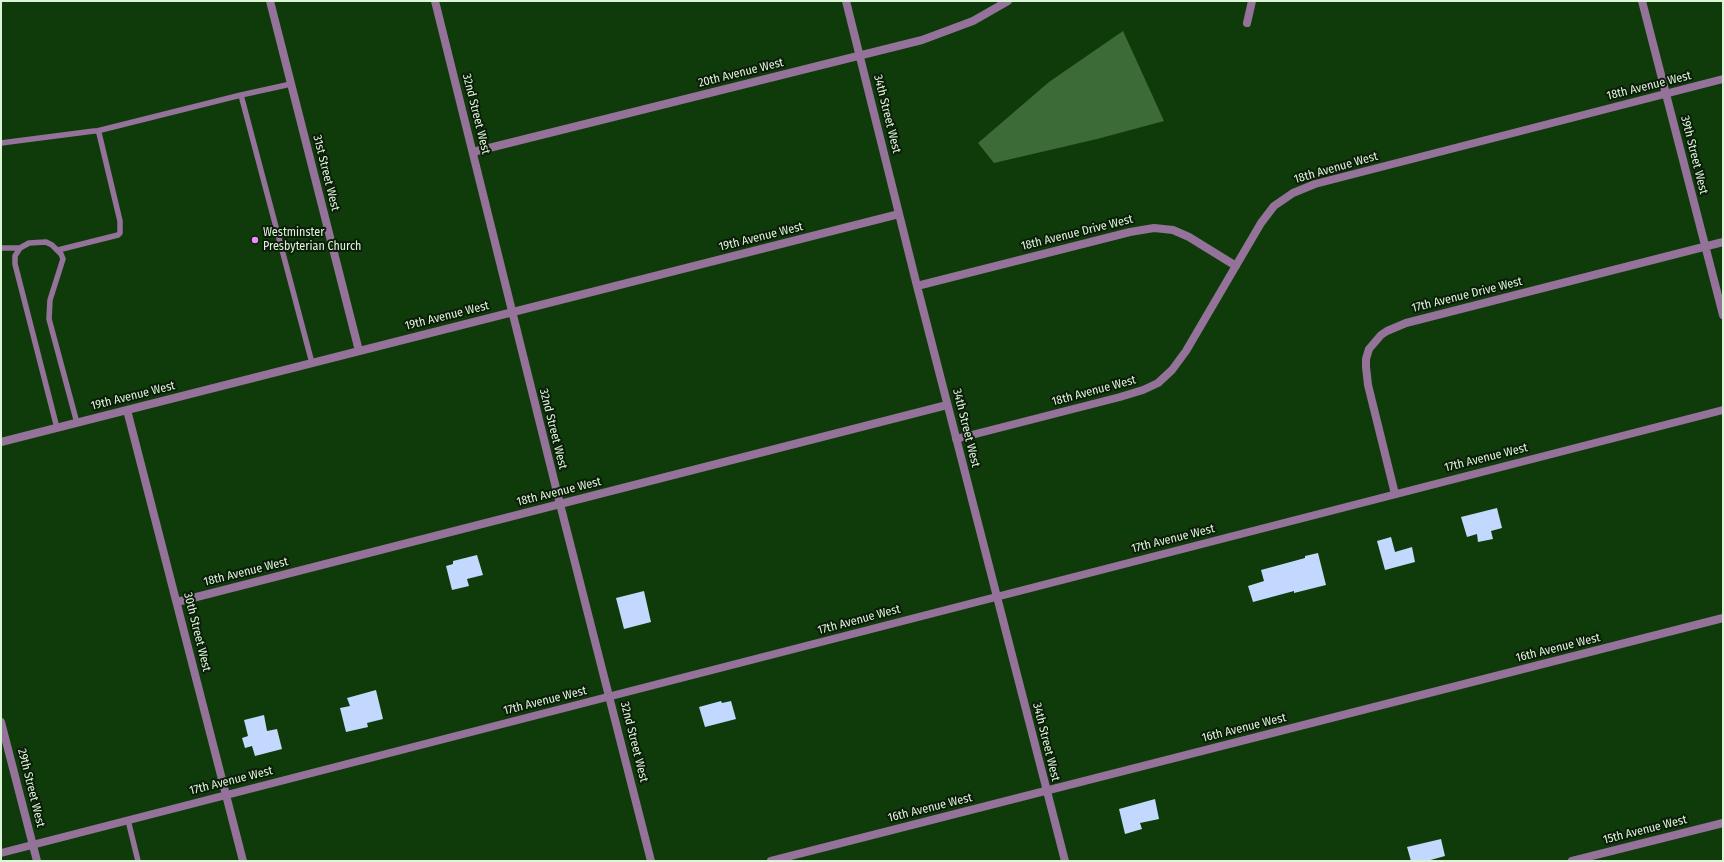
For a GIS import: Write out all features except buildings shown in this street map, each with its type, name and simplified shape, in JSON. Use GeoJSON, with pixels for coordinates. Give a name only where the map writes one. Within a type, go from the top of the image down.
{"type":"FeatureCollection","features":[{"type":"Feature","properties":{"kind":"street","name":"31st Street West"},"geometry":{"type":"LineString","coordinates":[[270,1],[359,351]]}},
{"type":"Feature","properties":{"kind":"street","name":"32nd Street West"},"geometry":{"type":"LineString","coordinates":[[435,1],[560,504],[651,861]]}},
{"type":"Feature","properties":{"kind":"street","name":"34th Street West"},"geometry":{"type":"LineString","coordinates":[[846,1],[917,286],[1065,861]]}},
{"type":"Feature","properties":{"kind":"street","name":"20th Avenue West"},"geometry":{"type":"LineString","coordinates":[[473,152],[922,40],[946,32],[995,10],[1008,1]]}},
{"type":"Feature","properties":{"kind":"street"},"geometry":{"type":"LineString","coordinates":[[1247,23],[1252,1]]}},
{"type":"Feature","properties":{"kind":"street","name":"39th Street West"},"geometry":{"type":"LineString","coordinates":[[1642,1],[1723,314]]}},
{"type":"Feature","properties":{"kind":"street","name":"18th Avenue West"},"geometry":{"type":"LineString","coordinates":[[956,439],[1120,397],[1143,390],[1158,383],[1172,370],[1186,351],[1236,266],[1274,206],[1293,193],[1315,184],[1723,79]]}},
{"type":"Feature","properties":{"kind":"street","name":"19th Avenue West"},"geometry":{"type":"LineString","coordinates":[[1,442],[899,214]]}},
{"type":"Feature","properties":{"kind":"street","name":"18th Avenue Drive West"},"geometry":{"type":"LineString","coordinates":[[917,286],[1130,232],[1154,228],[1173,230],[1189,237],[1236,266]]}},
{"type":"Feature","properties":{"kind":"street","name":"17th Avenue Drive West"},"geometry":{"type":"LineString","coordinates":[[1396,494],[1368,385],[1366,367],[1366,359],[1369,349],[1373,342],[1381,335],[1406,323],[1723,242]]}},
{"type":"Feature","properties":{"kind":"street","name":"18th Avenue West"},"geometry":{"type":"LineString","coordinates":[[177,602],[948,405]]}},
{"type":"Feature","properties":{"kind":"street","name":"30th Street West"},"geometry":{"type":"LineString","coordinates":[[128,410],[243,861]]}},
{"type":"Feature","properties":{"kind":"street","name":"17th Avenue West"},"geometry":{"type":"LineString","coordinates":[[1,853],[1723,410]]}},
{"type":"Feature","properties":{"kind":"street","name":"16th Avenue West"},"geometry":{"type":"LineString","coordinates":[[771,861],[1723,618]]}},
{"type":"Feature","properties":{"kind":"street","name":"29th Street West"},"geometry":{"type":"LineString","coordinates":[[1,722],[37,861]]}},
{"type":"Feature","properties":{"kind":"street","name":"15th Avenue West"},"geometry":{"type":"LineString","coordinates":[[1572,861],[1604,857],[1723,823]]}},
{"type":"Feature","properties":{"kind":"lane"},"geometry":{"type":"LineString","coordinates":[[1,143],[98,131],[291,84]]}},
{"type":"Feature","properties":{"kind":"lane"},"geometry":{"type":"LineString","coordinates":[[242,95],[312,363]]}},
{"type":"Feature","properties":{"kind":"lane"},"geometry":{"type":"LineString","coordinates":[[58,250],[118,235],[120,233],[120,221],[100,133],[98,131]]}},
{"type":"Feature","properties":{"kind":"lane"},"geometry":{"type":"LineString","coordinates":[[57,428],[15,264],[14,256],[20,248],[29,243],[46,242],[58,250],[63,260],[50,300],[49,319],[77,422]]}},
{"type":"Feature","properties":{"kind":"lane"},"geometry":{"type":"LineString","coordinates":[[1,248],[20,248]]}},
{"type":"Feature","properties":{"kind":"lane"},"geometry":{"type":"LineString","coordinates":[[128,820],[138,861]]}},
{"type":"Feature","properties":{"kind":"shaded area"},"geometry":{"type":"Polygon","coordinates":[[[1123,31],[1164,121],[1097,139],[994,163],[978,143],[1049,82],[1123,31]]]}},
{"type":"Feature","properties":{"kind":"place","name":"Westminster Presbyterian Church"},"geometry":{"type":"Point","coordinates":[255,240]}}]}
